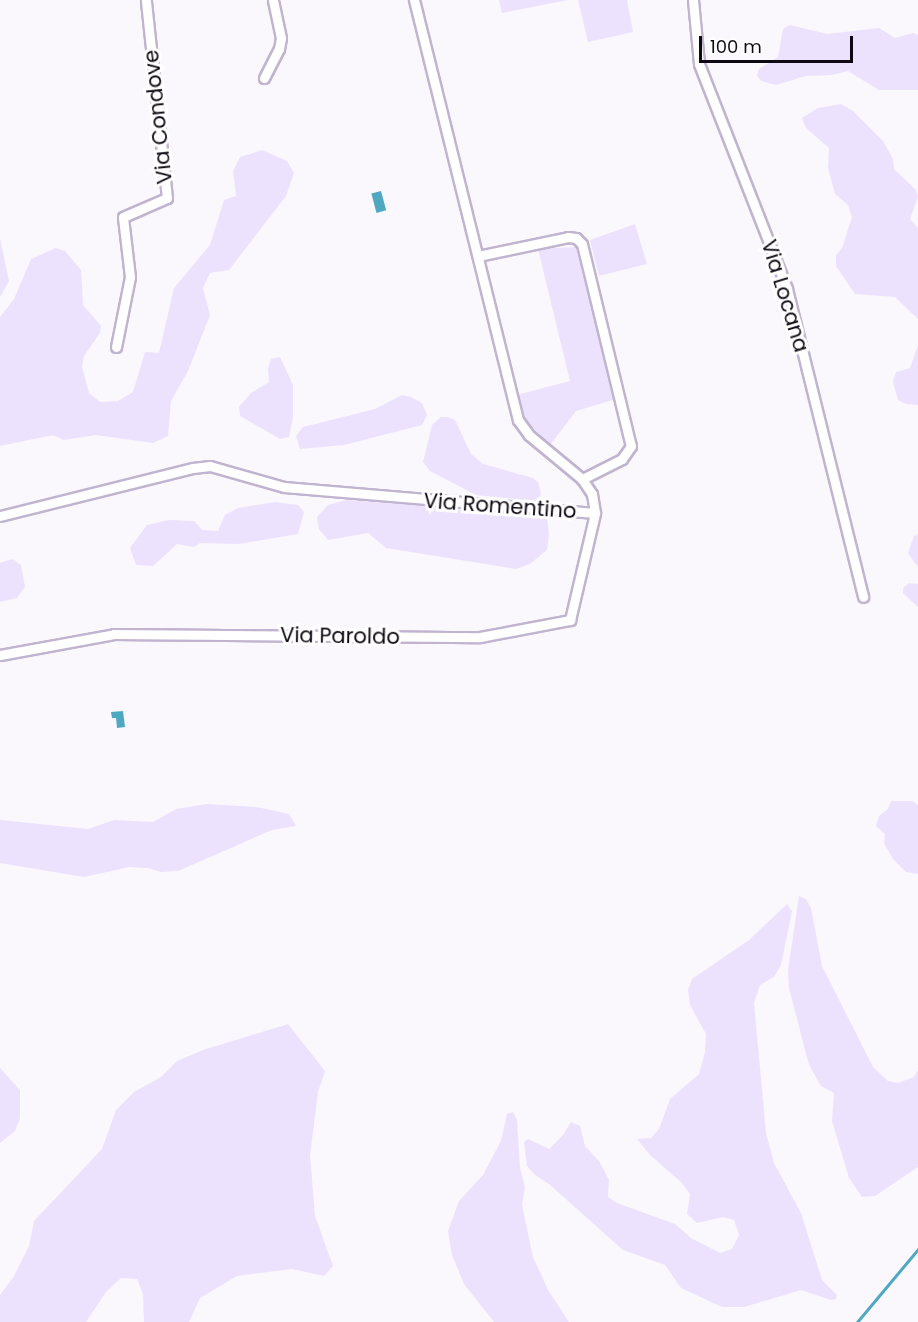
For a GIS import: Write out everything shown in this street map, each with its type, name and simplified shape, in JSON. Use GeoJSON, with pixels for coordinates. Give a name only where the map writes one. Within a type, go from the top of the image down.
{"type":"FeatureCollection","features":[{"type":"Feature","properties":{"kind":"street","name":"Via Condove"},"geometry":{"type":"LineString","coordinates":[[116,347],[130,277],[123,217],[167,198],[146,0]]}},
{"type":"Feature","properties":{"kind":"street"},"geometry":{"type":"LineString","coordinates":[[264,78],[279,49],[281,38],[273,0]]}},
{"type":"Feature","properties":{"kind":"street","name":"Via Romentino"},"geometry":{"type":"LineString","coordinates":[[0,516],[198,466],[210,466],[284,488],[596,513],[592,494],[582,479],[528,435],[518,420],[414,0]]}},
{"type":"Feature","properties":{"kind":"street","name":"Via Locana"},"geometry":{"type":"LineString","coordinates":[[693,0],[699,64],[787,289],[863,597]]}},
{"type":"Feature","properties":{"kind":"street"},"geometry":{"type":"LineString","coordinates":[[478,256],[568,237],[576,238],[582,244],[631,446],[629,452],[620,460],[582,479]]}},
{"type":"Feature","properties":{"kind":"street","name":"Via Paroldo"},"geometry":{"type":"LineString","coordinates":[[0,655],[114,634],[480,637],[570,621],[596,513]]}},
{"type":"Feature","properties":{"kind":"shaded area"},"geometry":{"type":"Polygon","coordinates":[[[499,0],[568,0],[502,13],[499,0]]]}},
{"type":"Feature","properties":{"kind":"shaded area"},"geometry":{"type":"Polygon","coordinates":[[[578,0],[627,0],[633,32],[588,42],[578,0]]]}},
{"type":"Feature","properties":{"kind":"shaded area"},"geometry":{"type":"Polygon","coordinates":[[[790,25],[827,34],[879,28],[895,38],[913,33],[918,35],[918,90],[879,90],[848,71],[832,75],[806,76],[776,85],[761,81],[757,76],[759,69],[778,57],[783,29],[790,25]]]}},
{"type":"Feature","properties":{"kind":"shaded area"},"geometry":{"type":"Polygon","coordinates":[[[841,104],[853,111],[883,141],[893,159],[894,169],[916,190],[918,197],[910,219],[918,228],[918,319],[895,297],[855,294],[836,266],[836,255],[842,248],[852,217],[848,205],[835,194],[828,168],[829,148],[806,128],[802,118],[818,108],[841,104]]]}},
{"type":"Feature","properties":{"kind":"shaded area"},"geometry":{"type":"Polygon","coordinates":[[[262,150],[287,161],[294,173],[286,196],[229,270],[210,273],[203,288],[210,315],[188,371],[171,401],[168,436],[153,443],[96,435],[64,440],[53,435],[0,446],[0,317],[14,299],[31,259],[56,248],[65,251],[81,270],[83,305],[101,326],[100,333],[84,356],[82,367],[89,393],[100,402],[118,401],[133,392],[145,352],[159,353],[174,288],[210,245],[224,200],[236,196],[233,171],[240,157],[262,150]]]}},
{"type":"Feature","properties":{"kind":"shaded area"},"geometry":{"type":"Polygon","coordinates":[[[635,224],[647,264],[599,276],[590,240],[635,224]]]}},
{"type":"Feature","properties":{"kind":"shaded area"},"geometry":{"type":"Polygon","coordinates":[[[0,238],[9,281],[0,297],[0,238]]]}},
{"type":"Feature","properties":{"kind":"shaded area"},"geometry":{"type":"Polygon","coordinates":[[[576,247],[613,400],[576,411],[550,445],[527,422],[516,395],[570,381],[538,249],[576,247]]]}},
{"type":"Feature","properties":{"kind":"shaded area"},"geometry":{"type":"Polygon","coordinates":[[[918,345],[918,405],[906,404],[898,400],[893,382],[896,372],[910,368],[918,345]]]}},
{"type":"Feature","properties":{"kind":"shaded area"},"geometry":{"type":"Polygon","coordinates":[[[280,357],[293,385],[293,417],[289,437],[280,439],[240,416],[239,407],[251,393],[269,382],[268,368],[271,359],[280,357]]]}},
{"type":"Feature","properties":{"kind":"shaded area"},"geometry":{"type":"Polygon","coordinates":[[[402,395],[422,403],[427,415],[422,425],[344,445],[300,449],[296,436],[303,427],[375,409],[402,395]]]}},
{"type":"Feature","properties":{"kind":"shaded area"},"geometry":{"type":"Polygon","coordinates":[[[441,417],[455,420],[471,454],[483,464],[533,478],[538,482],[541,495],[535,501],[476,495],[430,471],[423,462],[432,425],[441,417]]]}},
{"type":"Feature","properties":{"kind":"shaded area"},"geometry":{"type":"Polygon","coordinates":[[[346,500],[541,514],[547,517],[549,535],[547,550],[530,564],[516,569],[386,548],[368,533],[328,540],[319,529],[317,517],[328,505],[346,500]]]}},
{"type":"Feature","properties":{"kind":"shaded area"},"geometry":{"type":"Polygon","coordinates":[[[275,502],[298,505],[304,512],[298,534],[239,544],[200,543],[194,547],[177,544],[153,566],[136,565],[130,548],[147,525],[169,520],[194,521],[202,530],[218,531],[225,515],[238,508],[275,502]]]}},
{"type":"Feature","properties":{"kind":"shaded area"},"geometry":{"type":"Polygon","coordinates":[[[918,534],[918,567],[908,553],[914,536],[918,534]]]}},
{"type":"Feature","properties":{"kind":"shaded area"},"geometry":{"type":"Polygon","coordinates":[[[12,559],[21,565],[25,587],[17,598],[0,602],[0,563],[12,559]]]}},
{"type":"Feature","properties":{"kind":"shaded area"},"geometry":{"type":"Polygon","coordinates":[[[909,583],[918,584],[918,607],[903,593],[903,588],[909,583]]]}},
{"type":"Feature","properties":{"kind":"shaded area"},"geometry":{"type":"Polygon","coordinates":[[[891,801],[912,801],[918,805],[918,874],[906,872],[893,859],[884,843],[885,834],[876,826],[879,816],[888,809],[891,801]]]}},
{"type":"Feature","properties":{"kind":"shaded area"},"geometry":{"type":"Polygon","coordinates":[[[207,804],[257,807],[289,814],[296,826],[272,830],[178,871],[161,872],[148,868],[129,867],[84,877],[0,863],[0,820],[88,829],[114,820],[153,822],[176,809],[207,804]]]}},
{"type":"Feature","properties":{"kind":"shaded area"},"geometry":{"type":"Polygon","coordinates":[[[799,896],[806,899],[811,908],[822,966],[873,1067],[888,1081],[898,1083],[914,1077],[918,1070],[918,1167],[875,1196],[862,1197],[849,1178],[832,1121],[834,1093],[821,1086],[809,1065],[789,988],[788,970],[799,896]]]}},
{"type":"Feature","properties":{"kind":"shaded area"},"geometry":{"type":"Polygon","coordinates":[[[787,904],[792,911],[781,965],[774,977],[760,985],[754,1003],[766,1133],[774,1163],[801,1213],[822,1280],[837,1295],[836,1299],[831,1300],[801,1290],[744,1307],[722,1307],[681,1288],[665,1265],[623,1250],[549,1184],[535,1175],[527,1166],[524,1142],[528,1139],[549,1149],[563,1135],[571,1122],[580,1126],[585,1146],[599,1161],[609,1180],[608,1197],[617,1203],[675,1224],[691,1238],[720,1253],[732,1249],[739,1235],[734,1220],[723,1217],[697,1223],[687,1214],[690,1194],[682,1183],[650,1155],[637,1139],[651,1138],[659,1129],[670,1099],[699,1074],[705,1052],[706,1034],[690,1005],[688,990],[692,979],[749,940],[787,904]]]}},
{"type":"Feature","properties":{"kind":"shaded area"},"geometry":{"type":"Polygon","coordinates":[[[288,1024],[325,1071],[318,1092],[310,1155],[315,1216],[333,1266],[324,1276],[292,1269],[237,1276],[200,1298],[189,1322],[144,1322],[143,1294],[137,1279],[121,1278],[106,1292],[86,1322],[0,1322],[0,1295],[14,1276],[29,1246],[34,1221],[102,1149],[116,1110],[134,1092],[161,1077],[177,1061],[203,1050],[288,1024]]]}},
{"type":"Feature","properties":{"kind":"shaded area"},"geometry":{"type":"Polygon","coordinates":[[[0,1068],[20,1090],[20,1118],[15,1131],[0,1143],[0,1068]]]}},
{"type":"Feature","properties":{"kind":"shaded area"},"geometry":{"type":"Polygon","coordinates":[[[513,1112],[517,1120],[520,1168],[525,1187],[522,1205],[533,1257],[548,1290],[569,1322],[494,1322],[464,1284],[452,1255],[448,1231],[459,1201],[483,1175],[501,1141],[507,1114],[513,1112]]]}},
{"type":"Feature","properties":{"kind":"water"},"geometry":{"type":"Polygon","coordinates":[[[381,191],[386,210],[377,213],[371,194],[381,191]]]}},
{"type":"Feature","properties":{"kind":"water"},"geometry":{"type":"Polygon","coordinates":[[[123,711],[125,727],[117,728],[116,718],[112,718],[111,712],[123,711]]]}},
{"type":"Feature","properties":{"kind":"waterway"},"geometry":{"type":"LineString","coordinates":[[857,1322],[918,1249]]}}]}
